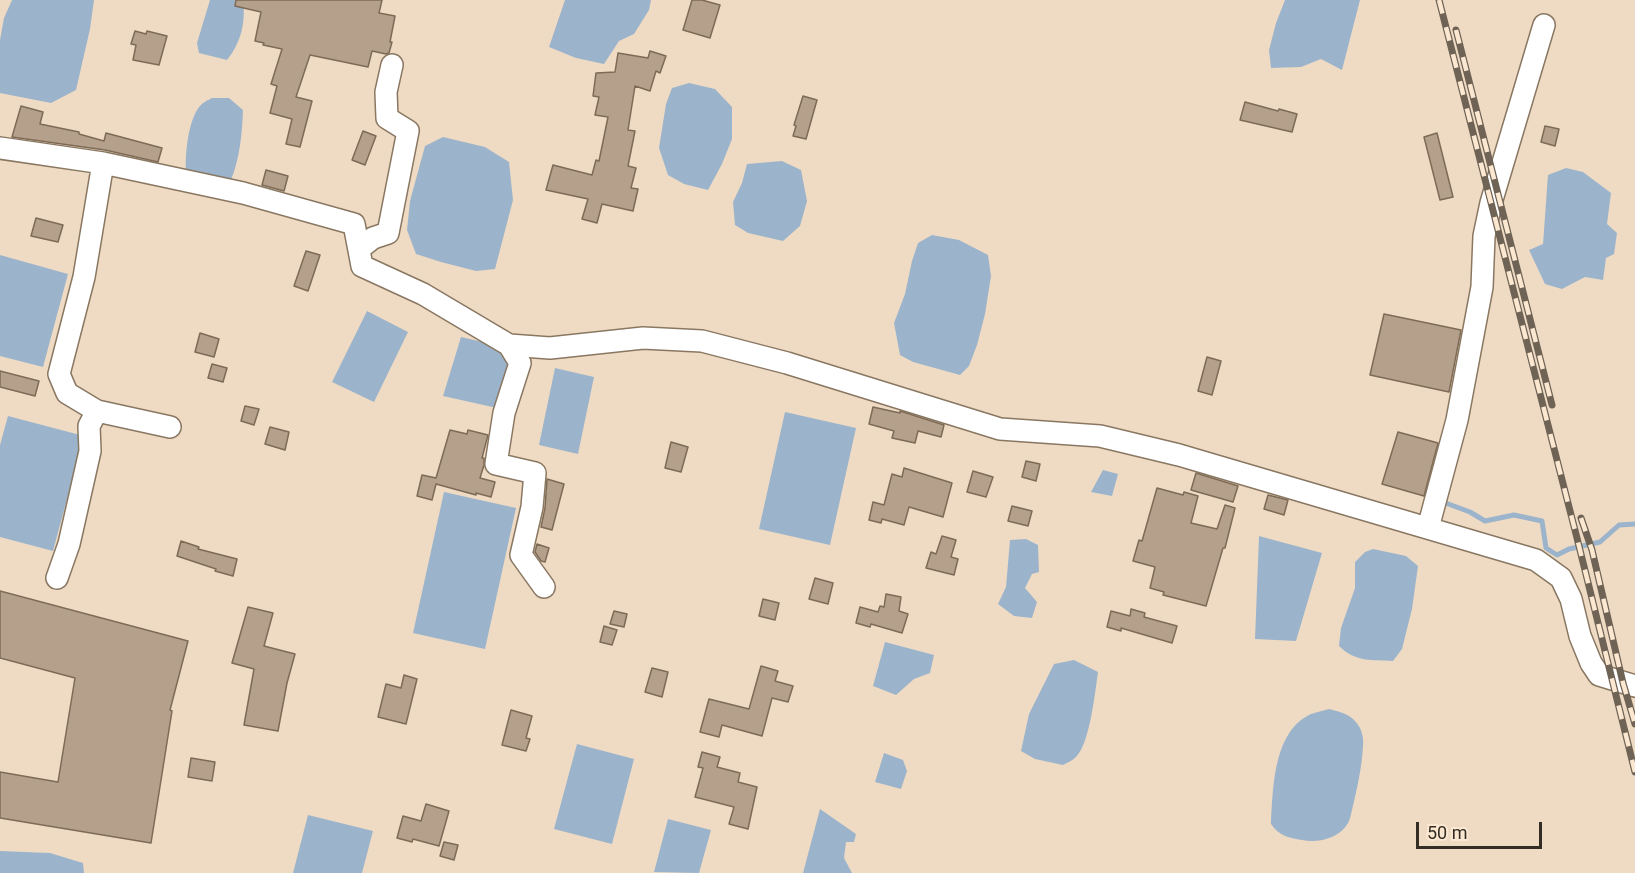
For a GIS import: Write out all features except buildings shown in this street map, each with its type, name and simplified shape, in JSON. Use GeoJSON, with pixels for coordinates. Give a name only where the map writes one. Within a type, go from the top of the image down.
{"type":"FeatureCollection","features":[{"type":"Feature","properties":{"kind":"street"},"geometry":{"type":"LineString","coordinates":[[1428,528],[1457,420],[1482,287],[1485,236],[1491,203],[1544,25]]}},
{"type":"Feature","properties":{"kind":"street"},"geometry":{"type":"LineString","coordinates":[[359,249],[373,238],[388,233],[405,148],[408,131],[387,118],[386,92],[392,65]]}},
{"type":"Feature","properties":{"kind":"street"},"geometry":{"type":"LineString","coordinates":[[0,148],[103,163],[243,193],[354,225],[362,266],[423,294],[509,345],[550,348],[643,338],[702,341],[787,363],[1000,429],[1100,436],[1179,455],[1536,560],[1561,578],[1571,599],[1580,636],[1591,663],[1599,675],[1635,686]]}},
{"type":"Feature","properties":{"kind":"street"},"geometry":{"type":"LineString","coordinates":[[103,163],[84,277],[59,374],[68,393],[97,411],[170,427]]}},
{"type":"Feature","properties":{"kind":"street"},"geometry":{"type":"LineString","coordinates":[[509,345],[520,363],[504,412],[496,464],[535,473],[532,507],[521,555],[544,587]]}},
{"type":"Feature","properties":{"kind":"street"},"geometry":{"type":"LineString","coordinates":[[57,578],[69,544],[90,451],[89,426],[97,411]]}},
{"type":"Feature","properties":{"kind":"water"},"geometry":{"type":"Polygon","coordinates":[[[12,0],[94,0],[76,90],[51,103],[0,93],[0,40],[4,18],[12,0]]]}},
{"type":"Feature","properties":{"kind":"water"},"geometry":{"type":"Polygon","coordinates":[[[210,0],[243,0],[244,16],[241,32],[236,47],[227,60],[199,53],[197,43],[210,0]]]}},
{"type":"Feature","properties":{"kind":"water"},"geometry":{"type":"Polygon","coordinates":[[[565,0],[651,0],[649,10],[634,34],[619,41],[604,64],[576,58],[549,47],[565,0]]]}},
{"type":"Feature","properties":{"kind":"water"},"geometry":{"type":"Polygon","coordinates":[[[1285,0],[1360,0],[1342,70],[1321,59],[1301,67],[1271,68],[1269,50],[1285,0]]]}},
{"type":"Feature","properties":{"kind":"water"},"geometry":{"type":"Polygon","coordinates":[[[689,83],[715,89],[732,107],[732,139],[708,190],[684,184],[668,175],[659,148],[666,104],[672,88],[689,83]]]}},
{"type":"Feature","properties":{"kind":"water"},"geometry":{"type":"Polygon","coordinates":[[[212,98],[229,98],[243,110],[240,146],[231,180],[186,172],[190,128],[201,105],[212,98]]]}},
{"type":"Feature","properties":{"kind":"water"},"geometry":{"type":"Polygon","coordinates":[[[443,137],[485,147],[509,162],[513,200],[495,269],[476,271],[416,254],[407,230],[410,201],[425,146],[443,137]]]}},
{"type":"Feature","properties":{"kind":"water"},"geometry":{"type":"Polygon","coordinates":[[[782,161],[801,170],[807,201],[800,226],[783,241],[748,233],[735,225],[733,202],[742,183],[747,164],[782,161]]]}},
{"type":"Feature","properties":{"kind":"water"},"geometry":{"type":"Polygon","coordinates":[[[1566,168],[1583,172],[1611,193],[1607,224],[1617,233],[1614,254],[1606,258],[1603,280],[1585,277],[1562,289],[1545,284],[1529,250],[1543,244],[1548,175],[1566,168]]]}},
{"type":"Feature","properties":{"kind":"water"},"geometry":{"type":"Polygon","coordinates":[[[932,235],[959,240],[988,255],[991,276],[985,314],[969,366],[960,375],[913,362],[900,355],[894,323],[905,294],[918,243],[932,235]]]}},
{"type":"Feature","properties":{"kind":"water"},"geometry":{"type":"Polygon","coordinates":[[[0,255],[68,274],[43,367],[0,356],[0,255]]]}},
{"type":"Feature","properties":{"kind":"water"},"geometry":{"type":"Polygon","coordinates":[[[367,311],[408,332],[374,402],[332,382],[367,311]]]}},
{"type":"Feature","properties":{"kind":"water"},"geometry":{"type":"Polygon","coordinates":[[[461,337],[487,343],[509,358],[497,408],[443,396],[461,337]]]}},
{"type":"Feature","properties":{"kind":"water"},"geometry":{"type":"Polygon","coordinates":[[[555,368],[594,377],[578,454],[539,445],[555,368]]]}},
{"type":"Feature","properties":{"kind":"water"},"geometry":{"type":"Polygon","coordinates":[[[785,412],[856,428],[830,545],[759,529],[785,412]]]}},
{"type":"Feature","properties":{"kind":"water"},"geometry":{"type":"Polygon","coordinates":[[[8,416],[84,436],[53,551],[0,537],[0,445],[8,416]]]}},
{"type":"Feature","properties":{"kind":"water"},"geometry":{"type":"Polygon","coordinates":[[[1103,470],[1118,474],[1112,496],[1091,492],[1103,470]]]}},
{"type":"Feature","properties":{"kind":"water"},"geometry":{"type":"Polygon","coordinates":[[[444,492],[516,508],[485,649],[413,633],[444,492]]]}},
{"type":"Feature","properties":{"kind":"water"},"geometry":{"type":"Polygon","coordinates":[[[1259,536],[1322,553],[1296,641],[1255,639],[1259,536]]]}},
{"type":"Feature","properties":{"kind":"water"},"geometry":{"type":"Polygon","coordinates":[[[1026,539],[1038,545],[1039,572],[1032,574],[1025,588],[1037,602],[1032,618],[1014,616],[998,604],[1006,587],[1010,540],[1026,539]]]}},
{"type":"Feature","properties":{"kind":"water"},"geometry":{"type":"Polygon","coordinates":[[[1373,549],[1406,556],[1418,566],[1412,609],[1402,649],[1393,661],[1358,658],[1339,646],[1341,628],[1355,588],[1355,562],[1365,552],[1373,549]]]}},
{"type":"Feature","properties":{"kind":"water"},"geometry":{"type":"Polygon","coordinates":[[[885,642],[934,655],[930,673],[914,679],[896,695],[873,686],[885,642]]]}},
{"type":"Feature","properties":{"kind":"water"},"geometry":{"type":"Polygon","coordinates":[[[1074,660],[1098,672],[1091,718],[1084,742],[1075,758],[1063,765],[1035,759],[1021,751],[1029,714],[1054,664],[1074,660]]]}},
{"type":"Feature","properties":{"kind":"water"},"geometry":{"type":"Polygon","coordinates":[[[1329,709],[1351,717],[1363,736],[1360,770],[1350,819],[1339,833],[1328,839],[1308,841],[1289,837],[1281,834],[1271,824],[1275,778],[1282,747],[1298,722],[1311,714],[1329,709]]]}},
{"type":"Feature","properties":{"kind":"water"},"geometry":{"type":"Polygon","coordinates":[[[577,744],[634,759],[612,844],[554,829],[577,744]]]}},
{"type":"Feature","properties":{"kind":"water"},"geometry":{"type":"Polygon","coordinates":[[[884,753],[903,760],[907,771],[901,789],[875,782],[884,753]]]}},
{"type":"Feature","properties":{"kind":"water"},"geometry":{"type":"Polygon","coordinates":[[[820,809],[856,834],[854,842],[846,842],[844,858],[852,873],[803,873],[820,809]]]}},
{"type":"Feature","properties":{"kind":"water"},"geometry":{"type":"Polygon","coordinates":[[[308,815],[373,831],[362,873],[293,873],[308,815]]]}},
{"type":"Feature","properties":{"kind":"water"},"geometry":{"type":"Polygon","coordinates":[[[668,819],[711,830],[699,873],[654,872],[668,819]]]}},
{"type":"Feature","properties":{"kind":"water"},"geometry":{"type":"Polygon","coordinates":[[[0,851],[50,853],[83,863],[84,873],[0,873],[0,851]]]}},
{"type":"Feature","properties":{"kind":"waterway"},"geometry":{"type":"LineString","coordinates":[[1443,502],[1470,512],[1485,521],[1514,515],[1542,521],[1546,548],[1557,555],[1569,549],[1600,542],[1619,525],[1635,524]]}},
{"type":"Feature","properties":{"kind":"railway"},"geometry":{"type":"LineString","coordinates":[[1439,0],[1635,772]]}},
{"type":"Feature","properties":{"kind":"railway"},"geometry":{"type":"LineString","coordinates":[[1456,30],[1552,405]]}},
{"type":"Feature","properties":{"kind":"railway"},"geometry":{"type":"LineString","coordinates":[[1581,518],[1592,550],[1623,683],[1635,724]]}}]}
